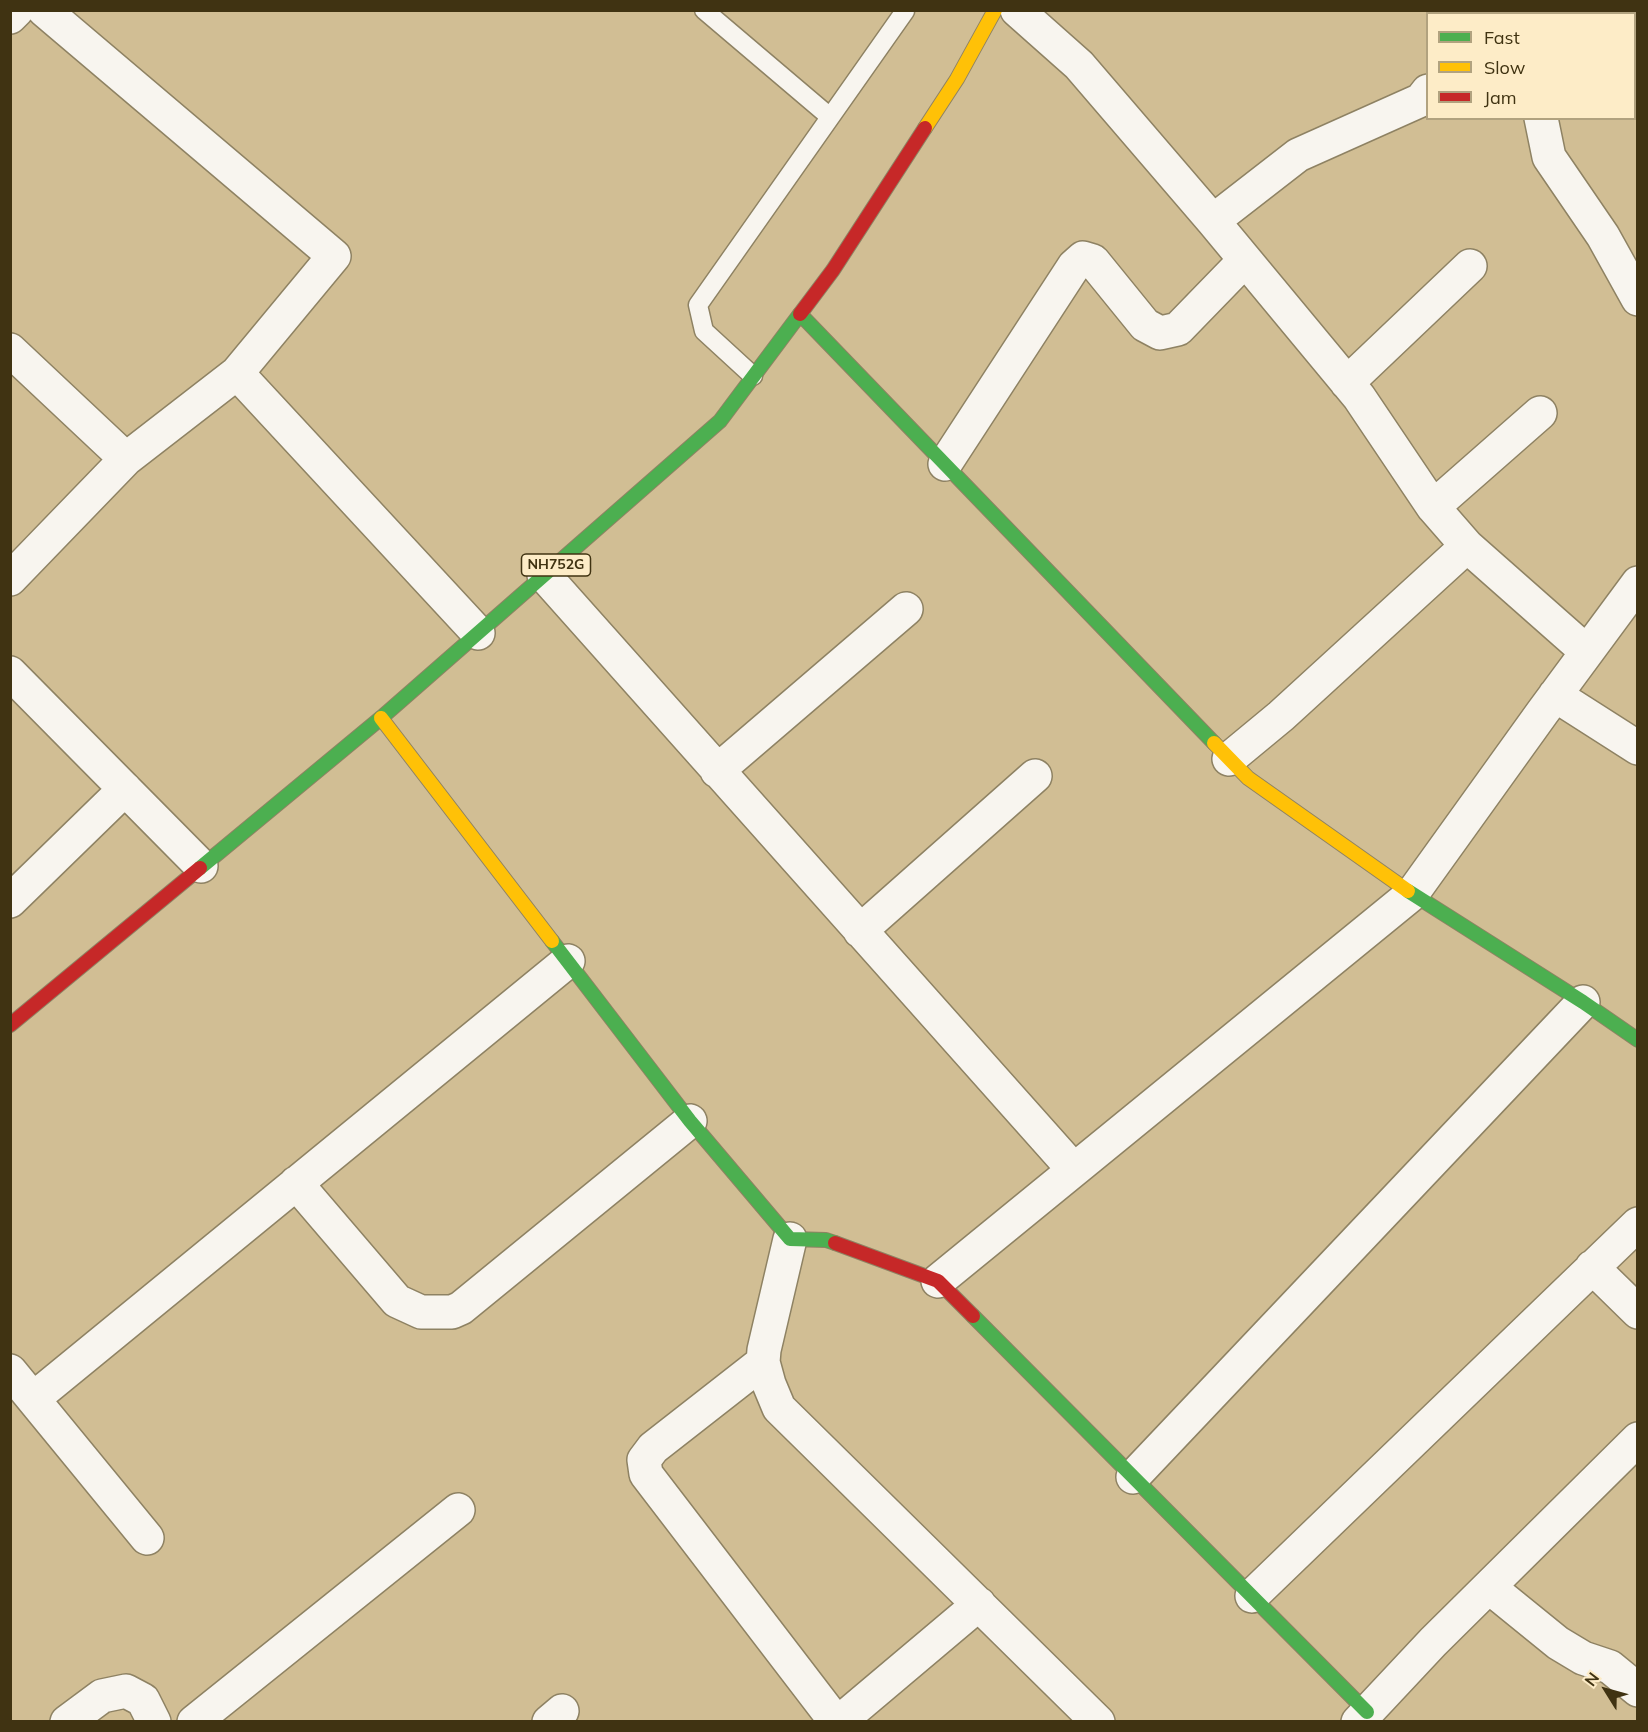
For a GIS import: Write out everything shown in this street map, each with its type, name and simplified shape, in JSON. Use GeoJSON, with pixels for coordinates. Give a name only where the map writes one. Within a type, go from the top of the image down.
{"type":"FeatureCollection","features":[{"type":"Feature","properties":{"kind":"main road","name":"NH752G"},"geometry":{"type":"LineString","coordinates":[[10,1025],[381,718],[720,421],[833,270],[937,110],[995,10]]}},
{"type":"Feature","properties":{"kind":"main road"},"geometry":{"type":"LineString","coordinates":[[800,314],[1248,778],[1412,894],[1638,1040]]}},
{"type":"Feature","properties":{"kind":"main road"},"geometry":{"type":"LineString","coordinates":[[381,718],[690,1121],[790,1239],[826,1240],[938,1281],[1252,1596],[1362,1717]]}},
{"type":"Feature","properties":{"kind":"street"},"geometry":{"type":"LineString","coordinates":[[10,17],[16,10]]}},
{"type":"Feature","properties":{"kind":"street"},"geometry":{"type":"LineString","coordinates":[[10,579],[126,459],[237,373],[334,256],[44,10]]}},
{"type":"Feature","properties":{"kind":"street"},"geometry":{"type":"LineString","coordinates":[[1017,10],[1079,65],[1213,221],[1359,397],[1433,507],[1467,546],[1587,652]]}},
{"type":"Feature","properties":{"kind":"street"},"geometry":{"type":"LineString","coordinates":[[1213,221],[1298,155],[1421,99],[1426,93]]}},
{"type":"Feature","properties":{"kind":"street"},"geometry":{"type":"LineString","coordinates":[[1541,120],[1549,157],[1603,236],[1638,299]]}},
{"type":"Feature","properties":{"kind":"street"},"geometry":{"type":"LineString","coordinates":[[945,464],[1074,266],[1083,258],[1093,261],[1145,325],[1160,333],[1178,329],[1245,260]]}},
{"type":"Feature","properties":{"kind":"street"},"geometry":{"type":"LineString","coordinates":[[1347,383],[1470,266]]}},
{"type":"Feature","properties":{"kind":"street"},"geometry":{"type":"LineString","coordinates":[[10,350],[126,459]]}},
{"type":"Feature","properties":{"kind":"street"},"geometry":{"type":"LineString","coordinates":[[237,373],[478,633]]}},
{"type":"Feature","properties":{"kind":"street"},"geometry":{"type":"LineString","coordinates":[[1433,507],[1540,413]]}},
{"type":"Feature","properties":{"kind":"street"},"geometry":{"type":"LineString","coordinates":[[1230,759],[1281,716],[1467,546]]}},
{"type":"Feature","properties":{"kind":"street"},"geometry":{"type":"LineString","coordinates":[[544,575],[1074,1170]]}},
{"type":"Feature","properties":{"kind":"street"},"geometry":{"type":"LineString","coordinates":[[938,1281],[1412,894],[1638,583]]}},
{"type":"Feature","properties":{"kind":"street"},"geometry":{"type":"LineString","coordinates":[[717,771],[906,609]]}},
{"type":"Feature","properties":{"kind":"street"},"geometry":{"type":"LineString","coordinates":[[10,673],[201,866]]}},
{"type":"Feature","properties":{"kind":"street"},"geometry":{"type":"LineString","coordinates":[[1555,695],[1638,748]]}},
{"type":"Feature","properties":{"kind":"street"},"geometry":{"type":"LineString","coordinates":[[860,931],[1035,776]]}},
{"type":"Feature","properties":{"kind":"street"},"geometry":{"type":"LineString","coordinates":[[10,901],[125,789]]}},
{"type":"Feature","properties":{"kind":"street"},"geometry":{"type":"LineString","coordinates":[[33,1399],[568,961]]}},
{"type":"Feature","properties":{"kind":"street"},"geometry":{"type":"LineString","coordinates":[[1133,1478],[1582,1002]]}},
{"type":"Feature","properties":{"kind":"street"},"geometry":{"type":"LineString","coordinates":[[296,1183],[397,1301],[421,1312],[452,1312],[461,1308],[690,1121]]}},
{"type":"Feature","properties":{"kind":"street"},"geometry":{"type":"LineString","coordinates":[[1252,1596],[1638,1224]]}},
{"type":"Feature","properties":{"kind":"street"},"geometry":{"type":"LineString","coordinates":[[790,1239],[763,1362],[779,1407],[1098,1722]]}},
{"type":"Feature","properties":{"kind":"street"},"geometry":{"type":"LineString","coordinates":[[1592,1267],[1638,1312]]}},
{"type":"Feature","properties":{"kind":"street"},"geometry":{"type":"LineString","coordinates":[[763,1362],[652,1448],[644,1460],[646,1474],[838,1722],[979,1604]]}},
{"type":"Feature","properties":{"kind":"street"},"geometry":{"type":"LineString","coordinates":[[10,1371],[147,1538]]}},
{"type":"Feature","properties":{"kind":"street"},"geometry":{"type":"LineString","coordinates":[[1362,1717],[1638,1439]]}},
{"type":"Feature","properties":{"kind":"street"},"geometry":{"type":"LineString","coordinates":[[194,1722],[458,1510]]}},
{"type":"Feature","properties":{"kind":"street"},"geometry":{"type":"LineString","coordinates":[[1489,1587],[1558,1642],[1583,1658],[1610,1667],[1638,1690]]}},
{"type":"Feature","properties":{"kind":"street"},"geometry":{"type":"LineString","coordinates":[[67,1722],[102,1696],[126,1691],[143,1700],[154,1722]]}},
{"type":"Feature","properties":{"kind":"lane"},"geometry":{"type":"LineString","coordinates":[[704,10],[830,117]]}},
{"type":"Feature","properties":{"kind":"lane"},"geometry":{"type":"LineString","coordinates":[[753,376],[704,331],[698,305],[905,11]]}},
{"type":"Feature","properties":{"kind":"traffic: fast"},"geometry":{"type":"LineString","coordinates":[[800,314],[1214,743]]}},
{"type":"Feature","properties":{"kind":"traffic: fast"},"geometry":{"type":"LineString","coordinates":[[200,868],[381,718],[720,421],[800,314]]}},
{"type":"Feature","properties":{"kind":"traffic: fast"},"geometry":{"type":"LineString","coordinates":[[1408,891],[1583,1002],[1638,1040]]}},
{"type":"Feature","properties":{"kind":"traffic: fast"},"geometry":{"type":"LineString","coordinates":[[552,941],[690,1121],[790,1239],[826,1240],[835,1243]]}},
{"type":"Feature","properties":{"kind":"traffic: fast"},"geometry":{"type":"LineString","coordinates":[[973,1316],[1367,1712]]}},
{"type":"Feature","properties":{"kind":"traffic: slow"},"geometry":{"type":"LineString","coordinates":[[925,128],[957,79],[995,10]]}},
{"type":"Feature","properties":{"kind":"traffic: slow"},"geometry":{"type":"LineString","coordinates":[[381,718],[552,941]]}},
{"type":"Feature","properties":{"kind":"traffic: slow"},"geometry":{"type":"LineString","coordinates":[[1214,743],[1248,778],[1408,891]]}},
{"type":"Feature","properties":{"kind":"traffic: jam"},"geometry":{"type":"LineString","coordinates":[[800,314],[833,270],[925,128]]}},
{"type":"Feature","properties":{"kind":"traffic: jam"},"geometry":{"type":"LineString","coordinates":[[10,1025],[200,868]]}},
{"type":"Feature","properties":{"kind":"traffic: jam"},"geometry":{"type":"LineString","coordinates":[[835,1243],[938,1281],[973,1316]]}}]}
